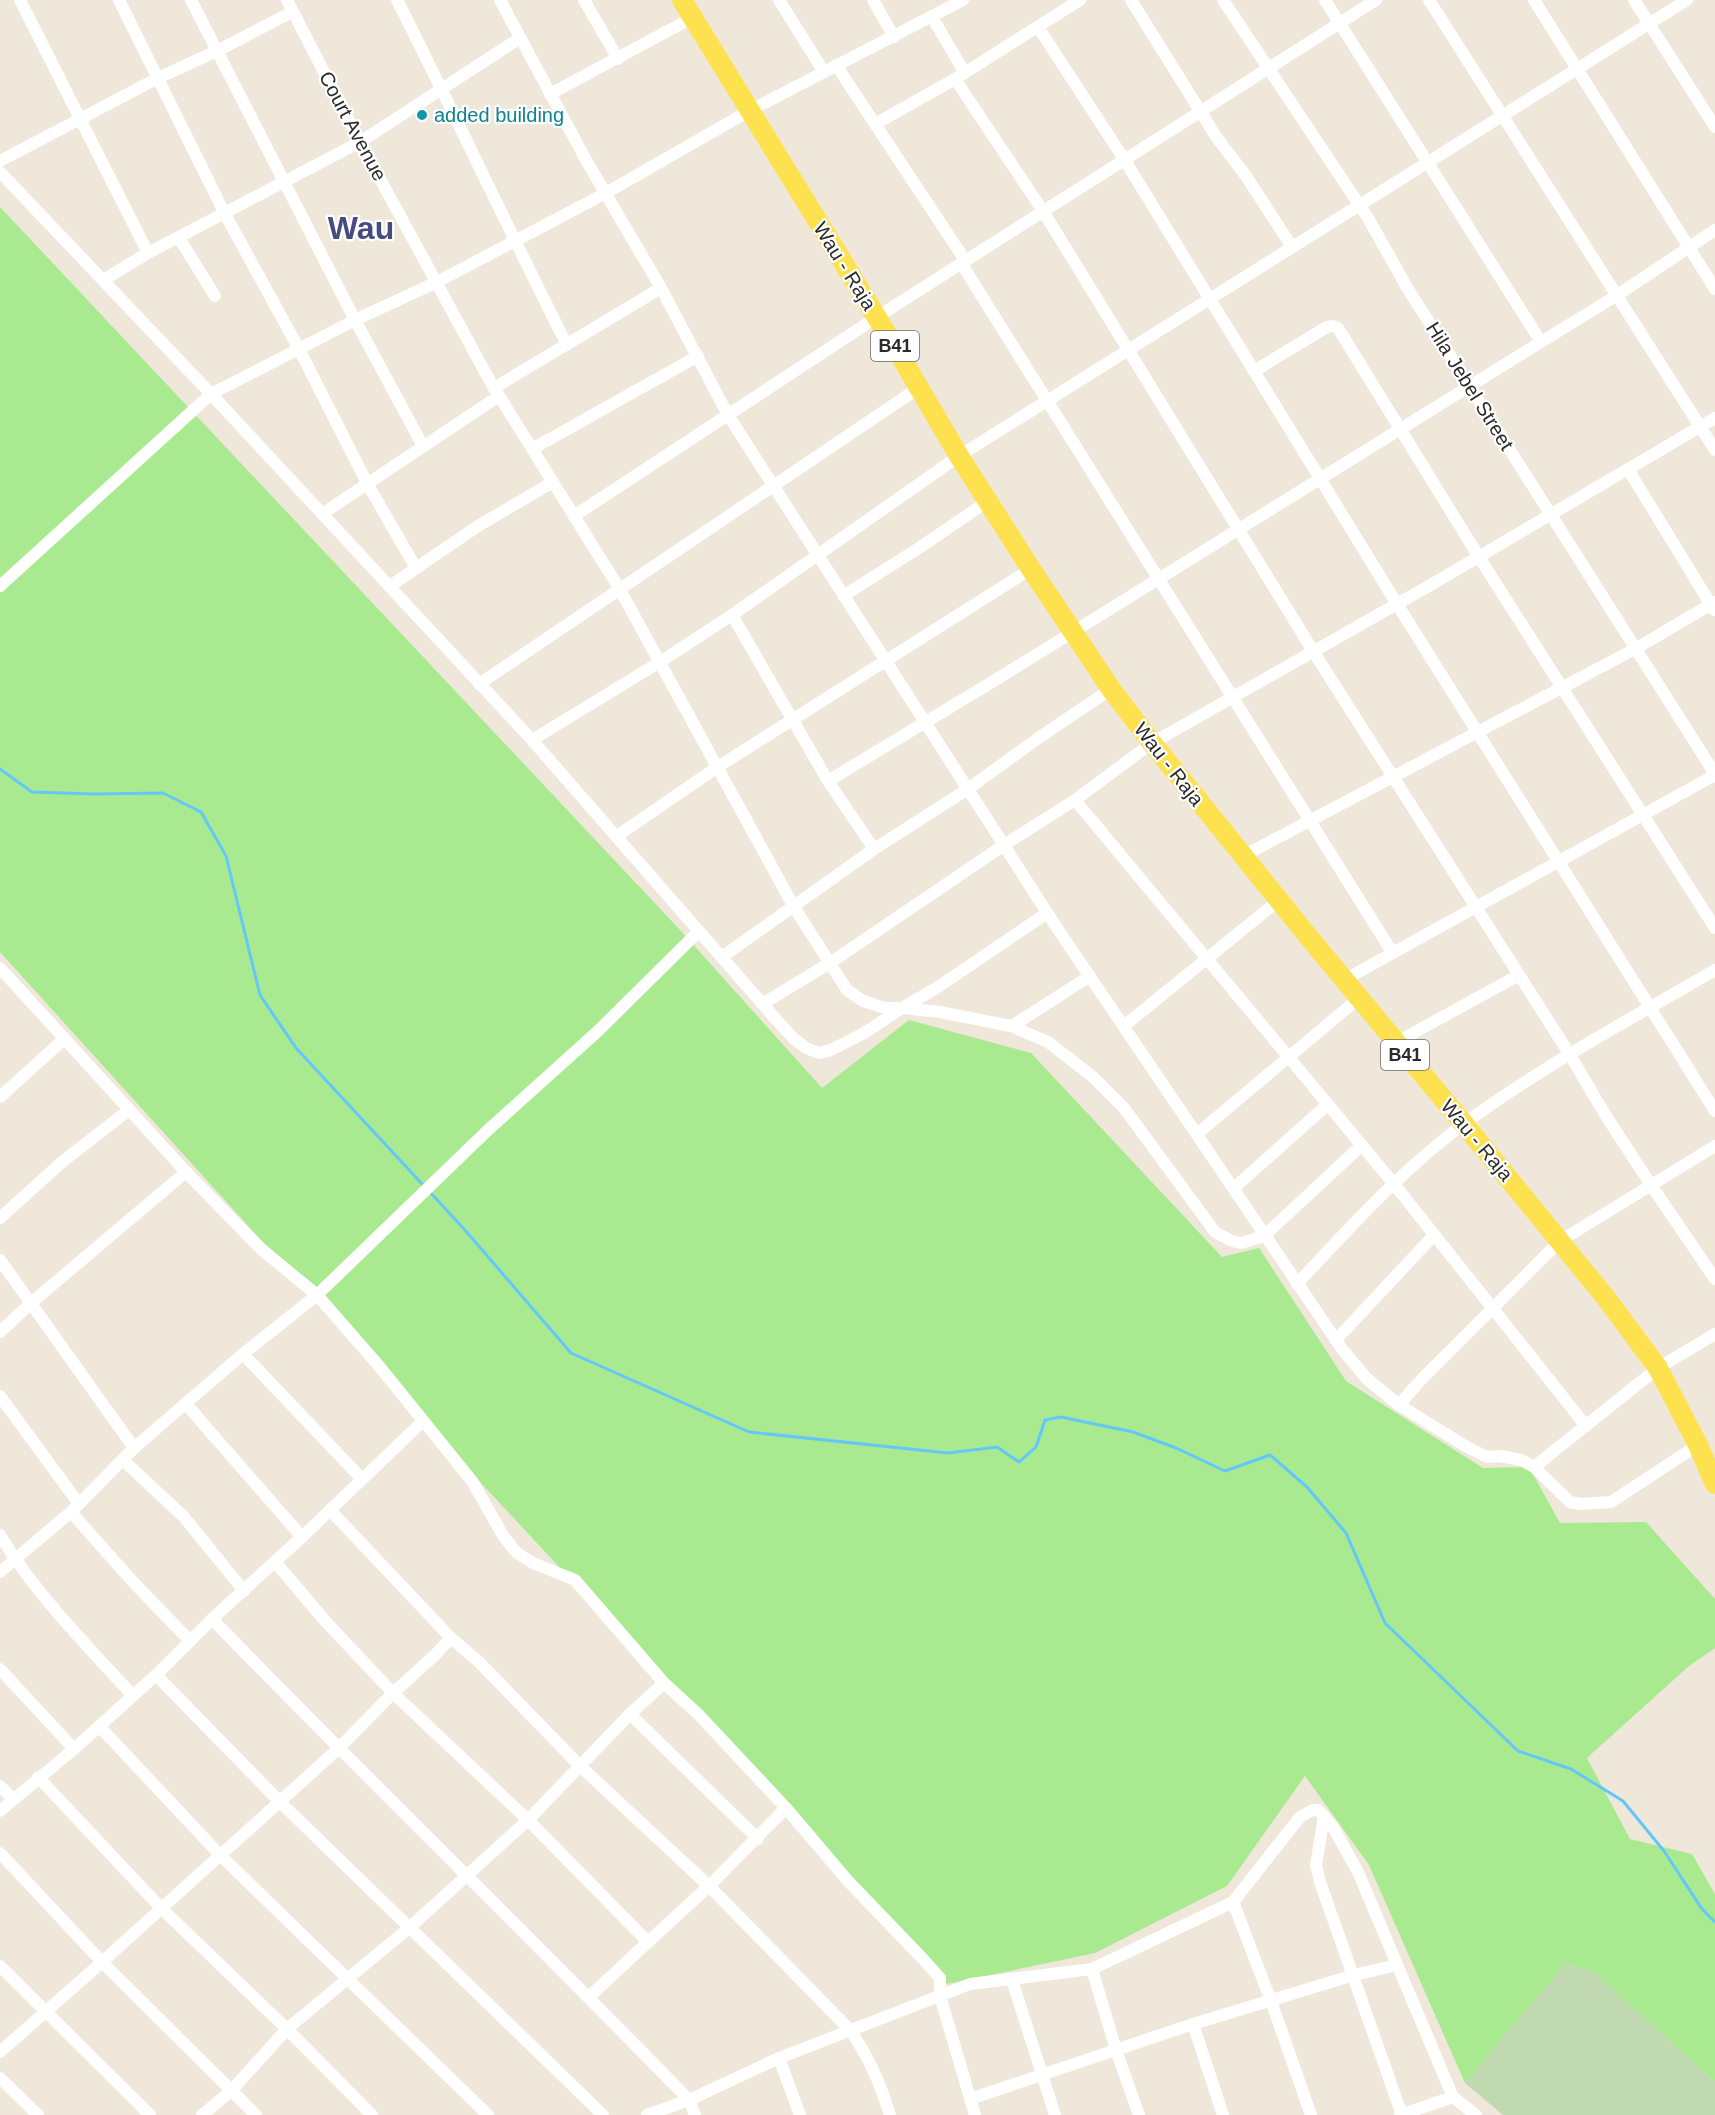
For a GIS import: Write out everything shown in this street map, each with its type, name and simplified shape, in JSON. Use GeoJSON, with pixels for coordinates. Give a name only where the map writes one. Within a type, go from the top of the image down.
{"type":"FeatureCollection","features":[{"type":"Feature","properties":{"kind":"main road","name":"Wau - Raja"},"geometry":{"type":"LineString","coordinates":[[682,0],[877,316],[959,456],[1111,689],[1395,1043],[1560,1241],[1658,1368],[1698,1445],[1715,1484]]}},
{"type":"Feature","properties":{"kind":"street"},"geometry":{"type":"LineString","coordinates":[[20,0],[148,254]]}},
{"type":"Feature","properties":{"kind":"street"},"geometry":{"type":"LineString","coordinates":[[119,0],[225,214],[367,483],[416,568]]}},
{"type":"Feature","properties":{"kind":"street"},"geometry":{"type":"LineString","coordinates":[[191,0],[355,320],[423,446]]}},
{"type":"Feature","properties":{"kind":"street","name":"Court Avenue"},"geometry":{"type":"LineString","coordinates":[[287,0],[360,142],[497,392],[619,588],[794,907],[847,990],[863,1001],[885,1008],[940,1012],[1012,1026],[1048,1042],[1093,1077],[1124,1108],[1215,1232],[1241,1243],[1264,1236]]}},
{"type":"Feature","properties":{"kind":"street"},"geometry":{"type":"LineString","coordinates":[[397,0],[567,345]]}},
{"type":"Feature","properties":{"kind":"street"},"geometry":{"type":"LineString","coordinates":[[500,0],[550,94],[661,288],[728,415],[1047,913],[1234,1188],[1264,1236],[1336,1340],[1367,1379],[1399,1406],[1467,1447],[1487,1457],[1500,1456],[1521,1460],[1534,1467],[1570,1502],[1580,1504],[1611,1502],[1698,1445]]}},
{"type":"Feature","properties":{"kind":"street"},"geometry":{"type":"LineString","coordinates":[[584,0],[618,59]]}},
{"type":"Feature","properties":{"kind":"street"},"geometry":{"type":"LineString","coordinates":[[779,0],[824,72]]}},
{"type":"Feature","properties":{"kind":"street"},"geometry":{"type":"LineString","coordinates":[[873,0],[894,37]]}},
{"type":"Feature","properties":{"kind":"street"},"geometry":{"type":"LineString","coordinates":[[0,586],[211,394],[355,320],[437,282],[606,193],[749,111],[963,0]]}},
{"type":"Feature","properties":{"kind":"street"},"geometry":{"type":"LineString","coordinates":[[875,124],[960,76],[1038,27],[1061,5],[1080,0]]}},
{"type":"Feature","properties":{"kind":"street"},"geometry":{"type":"LineString","coordinates":[[1131,0],[1217,138],[1246,176],[1292,247]]}},
{"type":"Feature","properties":{"kind":"street","name":"Hila Jebel Street"},"geometry":{"type":"LineString","coordinates":[[1223,0],[1359,205],[1408,289],[1715,775]]}},
{"type":"Feature","properties":{"kind":"street"},"geometry":{"type":"LineString","coordinates":[[1325,0],[1542,342]]}},
{"type":"Feature","properties":{"kind":"street"},"geometry":{"type":"LineString","coordinates":[[574,516],[877,316],[1376,0]]}},
{"type":"Feature","properties":{"kind":"street"},"geometry":{"type":"LineString","coordinates":[[1429,0],[1715,450]]}},
{"type":"Feature","properties":{"kind":"street"},"geometry":{"type":"LineString","coordinates":[[1534,0],[1715,289]]}},
{"type":"Feature","properties":{"kind":"street"},"geometry":{"type":"LineString","coordinates":[[1634,0],[1715,127]]}},
{"type":"Feature","properties":{"kind":"street"},"geometry":{"type":"LineString","coordinates":[[532,740],[732,615],[959,456],[1687,0]]}},
{"type":"Feature","properties":{"kind":"street"},"geometry":{"type":"LineString","coordinates":[[0,161],[292,12]]}},
{"type":"Feature","properties":{"kind":"street"},"geometry":{"type":"LineString","coordinates":[[932,17],[960,76],[1313,651],[1650,1185],[1715,1279]]}},
{"type":"Feature","properties":{"kind":"street"},"geometry":{"type":"LineString","coordinates":[[550,94],[692,18]]}},
{"type":"Feature","properties":{"kind":"street"},"geometry":{"type":"LineString","coordinates":[[1038,27],[1124,159],[1397,604],[1715,1111]]}},
{"type":"Feature","properties":{"kind":"street"},"geometry":{"type":"LineString","coordinates":[[103,280],[360,142],[520,38]]}},
{"type":"Feature","properties":{"kind":"street"},"geometry":{"type":"LineString","coordinates":[[836,65],[963,261],[1047,401],[1392,952]]}},
{"type":"Feature","properties":{"kind":"street"},"geometry":{"type":"LineString","coordinates":[[0,172],[211,394],[532,740],[762,1004],[793,1038],[806,1048],[819,1053],[831,1050],[866,1032],[935,989],[1047,913]]}},
{"type":"Feature","properties":{"kind":"street"},"geometry":{"type":"LineString","coordinates":[[828,781],[1542,342],[1715,230]]}},
{"type":"Feature","properties":{"kind":"street"},"geometry":{"type":"LineString","coordinates":[[179,238],[215,296]]}},
{"type":"Feature","properties":{"kind":"street"},"geometry":{"type":"LineString","coordinates":[[322,514],[567,345],[661,288]]}},
{"type":"Feature","properties":{"kind":"street"},"geometry":{"type":"LineString","coordinates":[[1254,371],[1327,327],[1338,328],[1479,557],[1715,928]]}},
{"type":"Feature","properties":{"kind":"street"},"geometry":{"type":"LineString","coordinates":[[532,449],[698,356]]}},
{"type":"Feature","properties":{"kind":"street"},"geometry":{"type":"LineString","coordinates":[[479,684],[920,387]]}},
{"type":"Feature","properties":{"kind":"street"},"geometry":{"type":"LineString","coordinates":[[762,1004],[830,963],[1004,845],[1075,800],[1152,742],[1551,516],[1715,418]]}},
{"type":"Feature","properties":{"kind":"street"},"geometry":{"type":"LineString","coordinates":[[1243,856],[1311,822],[1714,606],[1628,469]]}},
{"type":"Feature","properties":{"kind":"street"},"geometry":{"type":"LineString","coordinates":[[390,586],[478,526],[553,482]]}},
{"type":"Feature","properties":{"kind":"street"},"geometry":{"type":"LineString","coordinates":[[843,596],[988,501]]}},
{"type":"Feature","properties":{"kind":"street"},"geometry":{"type":"LineString","coordinates":[[617,836],[716,768],[1031,569]]}},
{"type":"Feature","properties":{"kind":"street"},"geometry":{"type":"LineString","coordinates":[[732,615],[828,781],[874,849]]}},
{"type":"Feature","properties":{"kind":"street"},"geometry":{"type":"LineString","coordinates":[[722,957],[874,849],[968,789],[1111,689]]}},
{"type":"Feature","properties":{"kind":"street"},"geometry":{"type":"LineString","coordinates":[[1344,980],[1715,775]]}},
{"type":"Feature","properties":{"kind":"street"},"geometry":{"type":"LineString","coordinates":[[1075,800],[1362,1144],[1586,1426]]}},
{"type":"Feature","properties":{"kind":"street"},"geometry":{"type":"LineString","coordinates":[[1124,1026],[1279,900]]}},
{"type":"Feature","properties":{"kind":"street"},"geometry":{"type":"LineString","coordinates":[[0,1572],[75,1508],[134,1449],[243,1354],[316,1295],[488,1130],[598,1032],[698,932]]}},
{"type":"Feature","properties":{"kind":"street"},"geometry":{"type":"LineString","coordinates":[[0,968],[186,1172],[260,1248],[316,1295],[379,1366],[472,1481],[504,1538],[517,1553],[574,1580],[664,1683],[699,1715],[786,1809],[848,1881],[940,1978],[940,1996],[975,2115]]}},
{"type":"Feature","properties":{"kind":"street"},"geometry":{"type":"LineString","coordinates":[[1297,1284],[1341,1236],[1394,1184],[1464,1124],[1515,1088],[1715,970]]}},
{"type":"Feature","properties":{"kind":"street"},"geometry":{"type":"LineString","coordinates":[[1395,1043],[1519,975]]}},
{"type":"Feature","properties":{"kind":"street"},"geometry":{"type":"LineString","coordinates":[[1012,1026],[1090,976]]}},
{"type":"Feature","properties":{"kind":"street"},"geometry":{"type":"LineString","coordinates":[[1197,1134],[1359,998]]}},
{"type":"Feature","properties":{"kind":"street"},"geometry":{"type":"LineString","coordinates":[[0,1097],[64,1039]]}},
{"type":"Feature","properties":{"kind":"street"},"geometry":{"type":"LineString","coordinates":[[1234,1188],[1328,1104]]}},
{"type":"Feature","properties":{"kind":"street"},"geometry":{"type":"LineString","coordinates":[[0,1218],[62,1162],[129,1110]]}},
{"type":"Feature","properties":{"kind":"street"},"geometry":{"type":"LineString","coordinates":[[1264,1236],[1362,1144]]}},
{"type":"Feature","properties":{"kind":"street"},"geometry":{"type":"LineString","coordinates":[[1399,1406],[1492,1308],[1560,1241],[1715,1146]]}},
{"type":"Feature","properties":{"kind":"street"},"geometry":{"type":"LineString","coordinates":[[0,1332],[186,1172]]}},
{"type":"Feature","properties":{"kind":"street"},"geometry":{"type":"LineString","coordinates":[[1336,1340],[1434,1234]]}},
{"type":"Feature","properties":{"kind":"street"},"geometry":{"type":"LineString","coordinates":[[0,1260],[134,1449]]}},
{"type":"Feature","properties":{"kind":"street"},"geometry":{"type":"LineString","coordinates":[[1534,1467],[1658,1368],[1715,1334]]}},
{"type":"Feature","properties":{"kind":"street"},"geometry":{"type":"LineString","coordinates":[[243,1354],[362,1479]]}},
{"type":"Feature","properties":{"kind":"street"},"geometry":{"type":"LineString","coordinates":[[0,1396],[75,1508],[134,1583],[190,1641]]}},
{"type":"Feature","properties":{"kind":"street"},"geometry":{"type":"LineString","coordinates":[[186,1404],[302,1537]]}},
{"type":"Feature","properties":{"kind":"street"},"geometry":{"type":"LineString","coordinates":[[0,1811],[74,1749],[156,1675],[212,1619],[423,1422]]}},
{"type":"Feature","properties":{"kind":"street"},"geometry":{"type":"LineString","coordinates":[[124,1461],[184,1517],[244,1591]]}},
{"type":"Feature","properties":{"kind":"street"},"geometry":{"type":"LineString","coordinates":[[330,1510],[451,1638],[480,1663],[580,1767],[709,1886],[850,2030],[867,2054],[890,2115]]}},
{"type":"Feature","properties":{"kind":"street"},"geometry":{"type":"LineString","coordinates":[[0,1536],[42,1596],[133,1696]]}},
{"type":"Feature","properties":{"kind":"street"},"geometry":{"type":"LineString","coordinates":[[275,1562],[327,1623],[393,1693],[528,1820],[648,1942]]}},
{"type":"Feature","properties":{"kind":"street"},"geometry":{"type":"LineString","coordinates":[[212,1619],[338,1749],[589,1997],[689,2100],[695,2115]]}},
{"type":"Feature","properties":{"kind":"street"},"geometry":{"type":"LineString","coordinates":[[0,2052],[338,1749],[451,1638]]}},
{"type":"Feature","properties":{"kind":"street"},"geometry":{"type":"LineString","coordinates":[[0,1669],[74,1749]]}},
{"type":"Feature","properties":{"kind":"street"},"geometry":{"type":"LineString","coordinates":[[156,1675],[279,1801],[603,2115]]}},
{"type":"Feature","properties":{"kind":"street"},"geometry":{"type":"LineString","coordinates":[[202,2115],[231,2091],[288,2029],[409,1928],[528,1820],[630,1714],[664,1683]]}},
{"type":"Feature","properties":{"kind":"street"},"geometry":{"type":"LineString","coordinates":[[630,1714],[758,1839]]}},
{"type":"Feature","properties":{"kind":"street"},"geometry":{"type":"LineString","coordinates":[[99,1726],[220,1855],[346,1980],[488,2115]]}},
{"type":"Feature","properties":{"kind":"street"},"geometry":{"type":"LineString","coordinates":[[38,1777],[161,1908],[288,2029],[372,2115]]}},
{"type":"Feature","properties":{"kind":"street"},"geometry":{"type":"LineString","coordinates":[[0,1786],[13,1799]]}},
{"type":"Feature","properties":{"kind":"street"},"geometry":{"type":"LineString","coordinates":[[589,1997],[709,1886],[786,1809]]}},
{"type":"Feature","properties":{"kind":"street"},"geometry":{"type":"LineString","coordinates":[[647,2115],[689,2100],[779,2058],[970,1984],[1092,1969],[1233,1902],[1300,1816],[1312,1810],[1318,1810],[1333,1827],[1358,1872],[1453,2097],[1476,2115]]}},
{"type":"Feature","properties":{"kind":"street"},"geometry":{"type":"LineString","coordinates":[[1324,1816],[1316,1865],[1401,2115],[1453,2097]]}},
{"type":"Feature","properties":{"kind":"street"},"geometry":{"type":"LineString","coordinates":[[0,1853],[102,1962],[256,2115]]}},
{"type":"Feature","properties":{"kind":"street"},"geometry":{"type":"LineString","coordinates":[[1233,1902],[1311,2115]]}},
{"type":"Feature","properties":{"kind":"street"},"geometry":{"type":"LineString","coordinates":[[970,2099],[1193,2024],[1354,1975],[1396,1965]]}},
{"type":"Feature","properties":{"kind":"street"},"geometry":{"type":"LineString","coordinates":[[0,1966],[150,2115]]}},
{"type":"Feature","properties":{"kind":"street"},"geometry":{"type":"LineString","coordinates":[[1092,1969],[1116,2050],[1139,2115]]}},
{"type":"Feature","properties":{"kind":"street"},"geometry":{"type":"LineString","coordinates":[[1012,1980],[1055,2115]]}},
{"type":"Feature","properties":{"kind":"street"},"geometry":{"type":"LineString","coordinates":[[1193,2024],[1223,2115]]}},
{"type":"Feature","properties":{"kind":"street"},"geometry":{"type":"LineString","coordinates":[[779,2058],[800,2115]]}},
{"type":"Feature","properties":{"kind":"street"},"geometry":{"type":"LineString","coordinates":[[0,2079],[38,2115]]}},
{"type":"Feature","properties":{"kind":"green space"},"geometry":{"type":"Polygon","coordinates":[[[0,207],[681,931],[822,1088],[909,1020],[1031,1053],[1222,1257],[1259,1248],[1346,1381],[1483,1468],[1529,1467],[1560,1523],[1646,1522],[1715,1599],[1715,1648],[1689,1666],[1587,1758],[1630,1839],[1692,1854],[1715,1894],[1715,2082],[1592,1971],[1565,1964],[1465,2083],[1369,1865],[1305,1776],[1227,1886],[1095,1953],[947,1984],[483,1485],[0,952],[0,207]]]}},
{"type":"Feature","properties":{"kind":"green space"},"geometry":{"type":"Polygon","coordinates":[[[1565,1964],[1592,1971],[1715,2082],[1715,2115],[1503,2115],[1465,2083],[1565,1964]]]}},
{"type":"Feature","properties":{"kind":"waterway"},"geometry":{"type":"LineString","coordinates":[[0,769],[32,792],[163,793],[201,812],[226,856],[260,995],[296,1048],[424,1186]]}},
{"type":"Feature","properties":{"kind":"waterway"},"geometry":{"type":"LineString","coordinates":[[428,1190],[571,1353],[749,1432],[948,1453],[997,1447],[1019,1462],[1036,1447],[1045,1420],[1061,1417],[1133,1432],[1176,1448],[1225,1471],[1270,1455],[1307,1487],[1346,1533],[1385,1623],[1518,1751],[1571,1769],[1623,1801],[1664,1851],[1702,1909],[1715,1922]]}},
{"type":"Feature","properties":{"kind":"place","name":"added building"},"geometry":{"type":"Point","coordinates":[422,115]}},
{"type":"Feature","properties":{"kind":"district","name":"Wau"},"geometry":{"type":"Point","coordinates":[361,228]}}]}
